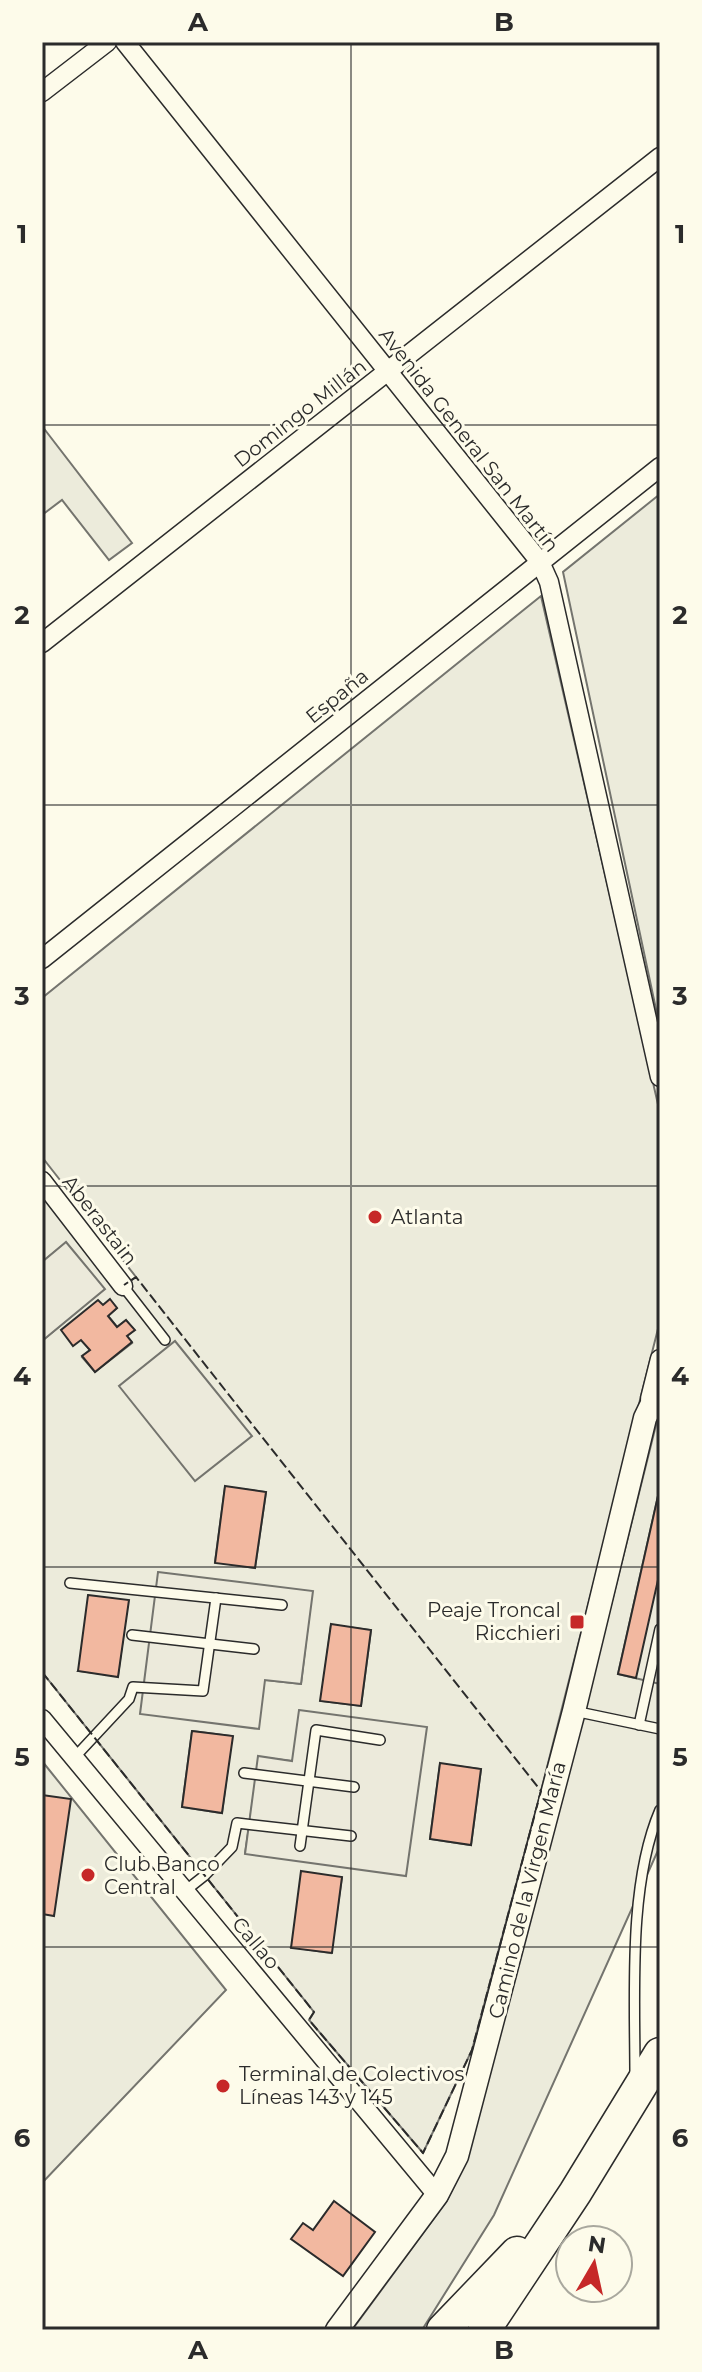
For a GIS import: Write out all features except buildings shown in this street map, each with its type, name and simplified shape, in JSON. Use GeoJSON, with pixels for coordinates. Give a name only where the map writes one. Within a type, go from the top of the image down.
{"type":"FeatureCollection","features":[{"type":"Feature","properties":{"kind":"highway"},"geometry":{"type":"LineString","coordinates":[[484,2330],[575,2193],[660,2054]]}},
{"type":"Feature","properties":{"kind":"highway"},"geometry":{"type":"LineString","coordinates":[[443,2330],[575,2193]]}},
{"type":"Feature","properties":{"kind":"street"},"geometry":{"type":"LineString","coordinates":[[42,92],[107,42]]}},
{"type":"Feature","properties":{"kind":"street","name":"Avenida General San Martín"},"geometry":{"type":"LineString","coordinates":[[125,42],[540,562],[552,597],[660,1077]]}},
{"type":"Feature","properties":{"kind":"street","name":"Domingo Millán"},"geometry":{"type":"LineString","coordinates":[[42,643],[660,157]]}},
{"type":"Feature","properties":{"kind":"street","name":"España"},"geometry":{"type":"LineString","coordinates":[[42,959],[660,467]]}},
{"type":"Feature","properties":{"kind":"street","name":"Aberastain"},"geometry":{"type":"LineString","coordinates":[[42,1181],[123,1286]]}},
{"type":"Feature","properties":{"kind":"street","name":"Camino de la Virgen María"},"geometry":{"type":"LineString","coordinates":[[337,2330],[437,2195],[457,2156],[574,1711],[660,1359]]}},
{"type":"Feature","properties":{"kind":"street","name":"Camino de la Virgen María"},"geometry":{"type":"LineString","coordinates":[[645,1418],[660,1387]]}},
{"type":"Feature","properties":{"kind":"street","name":"Callao"},"geometry":{"type":"LineString","coordinates":[[42,1719],[437,2195]]}},
{"type":"Feature","properties":{"kind":"lane"},"geometry":{"type":"LineString","coordinates":[[123,1286],[165,1340]]}},
{"type":"Feature","properties":{"kind":"lane"},"geometry":{"type":"LineString","coordinates":[[70,1583],[282,1605]]}},
{"type":"Feature","properties":{"kind":"lane"},"geometry":{"type":"LineString","coordinates":[[74,1758],[129,1699],[133,1687],[203,1691],[216,1598]]}},
{"type":"Feature","properties":{"kind":"lane"},"geometry":{"type":"LineString","coordinates":[[639,1725],[660,1629]]}},
{"type":"Feature","properties":{"kind":"lane"},"geometry":{"type":"LineString","coordinates":[[132,1635],[254,1649]]}},
{"type":"Feature","properties":{"kind":"lane"},"geometry":{"type":"LineString","coordinates":[[574,1711],[660,1729]]}},
{"type":"Feature","properties":{"kind":"lane"},"geometry":{"type":"LineString","coordinates":[[300,1846],[316,1730],[380,1740]]}},
{"type":"Feature","properties":{"kind":"lane"},"geometry":{"type":"LineString","coordinates":[[244,1773],[354,1787]]}},
{"type":"Feature","properties":{"kind":"lane"},"geometry":{"type":"LineString","coordinates":[[634,2098],[641,1870],[648,1837],[660,1810]]}},
{"type":"Feature","properties":{"kind":"lane"},"geometry":{"type":"LineString","coordinates":[[185,1891],[232,1847],[237,1823],[351,1836]]}},
{"type":"Feature","properties":{"kind":"shaded area"},"geometry":{"type":"Polygon","coordinates":[[[42,426],[132,543],[109,560],[62,500],[42,515],[42,426]]]}},
{"type":"Feature","properties":{"kind":"shaded area"},"geometry":{"type":"Polygon","coordinates":[[[660,494],[660,1028],[563,572],[660,494]]]}},
{"type":"Feature","properties":{"kind":"shaded area","name":"Atlanta"},"geometry":{"type":"Polygon","coordinates":[[[541,596],[660,1113],[660,1321],[472,2050],[423,2153],[309,2020],[314,2012],[42,1672],[42,1341],[104,1289],[66,1243],[42,1262],[42,1193],[118,1289],[136,1277],[42,1157],[42,998],[541,596]],[[110,1300],[103,1305],[81,1340],[90,1350],[82,1357],[95,1372],[132,1343],[127,1336],[134,1330],[126,1320],[117,1327],[108,1316],[117,1308],[110,1300]],[[225,1487],[215,1562],[255,1568],[266,1492],[225,1487]],[[312,1591],[265,1680],[301,1684],[312,1591]],[[128,1600],[78,1671],[118,1676],[128,1600]],[[331,1625],[321,1701],[361,1706],[371,1630],[331,1625]],[[192,1731],[182,1807],[222,1813],[232,1736],[192,1731]],[[259,1757],[245,1854],[292,1761],[259,1757]],[[440,1764],[430,1839],[471,1845],[481,1769],[440,1764]],[[342,1877],[291,1947],[331,1953],[342,1877]]]}},
{"type":"Feature","properties":{"kind":"shaded area"},"geometry":{"type":"Polygon","coordinates":[[[66,1242],[105,1289],[42,1341],[42,1262],[66,1242]]]}},
{"type":"Feature","properties":{"kind":"shaded area"},"geometry":{"type":"Polygon","coordinates":[[[175,1341],[252,1436],[195,1481],[119,1386],[175,1341]]]}},
{"type":"Feature","properties":{"kind":"shaded area"},"geometry":{"type":"Polygon","coordinates":[[[660,1409],[660,1846],[494,2215],[422,2330],[352,2330],[446,2202],[467,2160],[660,1409]]]}},
{"type":"Feature","properties":{"kind":"shaded area"},"geometry":{"type":"Polygon","coordinates":[[[660,1487],[660,1684],[618,1674],[660,1487]]]}},
{"type":"Feature","properties":{"kind":"shaded area"},"geometry":{"type":"Polygon","coordinates":[[[158,1572],[313,1591],[301,1684],[265,1680],[259,1729],[140,1714],[158,1572]]]}},
{"type":"Feature","properties":{"kind":"shaded area"},"geometry":{"type":"Polygon","coordinates":[[[299,1710],[427,1727],[406,1876],[245,1854],[258,1756],[292,1761],[299,1710]]]}},
{"type":"Feature","properties":{"kind":"shaded area","name":"Club Banco Central"},"geometry":{"type":"Polygon","coordinates":[[[42,1761],[226,1990],[42,2183],[42,1761]]]}},
{"type":"Feature","properties":{"kind":"fence"},"geometry":{"type":"LineString","coordinates":[[42,1672],[314,2012],[309,2020],[423,2153],[472,2050],[541,1791],[136,1277],[124,1285]]}},
{"type":"Feature","properties":{"kind":"place","name":"Atlanta"},"geometry":{"type":"Point","coordinates":[375,1217]}},
{"type":"Feature","properties":{"kind":"place","name":"Peaje Troncal Ricchieri"},"geometry":{"type":"Point","coordinates":[577,1622]}},
{"type":"Feature","properties":{"kind":"place","name":"Club Banco Central"},"geometry":{"type":"Point","coordinates":[88,1875]}},
{"type":"Feature","properties":{"kind":"place","name":"Terminal de Colectivos Líneas 143 y 145"},"geometry":{"type":"Point","coordinates":[223,2086]}}]}
